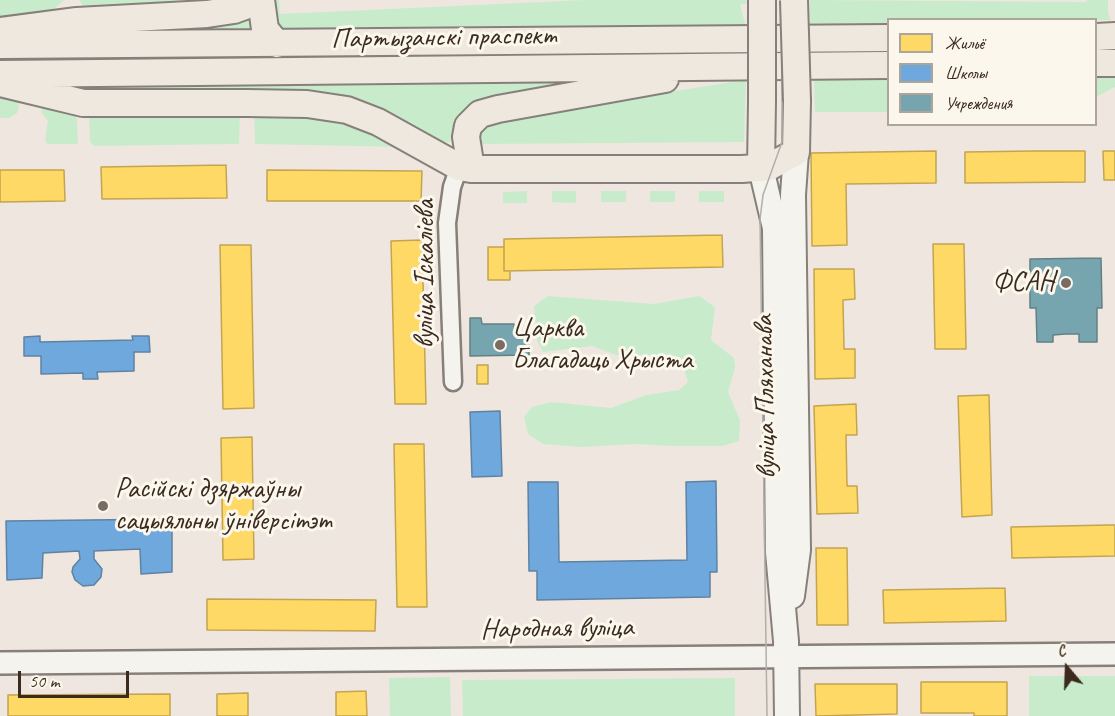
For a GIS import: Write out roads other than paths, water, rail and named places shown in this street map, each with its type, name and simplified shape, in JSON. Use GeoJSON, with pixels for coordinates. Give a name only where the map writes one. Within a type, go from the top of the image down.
{"type":"FeatureCollection","features":[{"type":"Feature","properties":{"kind":"main road"},"geometry":{"type":"LineString","coordinates":[[0,31],[40,24],[207,14],[234,10],[245,6],[252,0]]}},
{"type":"Feature","properties":{"kind":"main road"},"geometry":{"type":"LineString","coordinates":[[261,0],[265,29],[277,44]]}},
{"type":"Feature","properties":{"kind":"main road"},"geometry":{"type":"LineString","coordinates":[[761,168],[762,0]]}},
{"type":"Feature","properties":{"kind":"main road"},"geometry":{"type":"LineString","coordinates":[[0,83],[83,103],[267,103],[347,110],[378,122],[465,168],[761,168],[775,165],[796,152],[794,0]]}},
{"type":"Feature","properties":{"kind":"main road"},"geometry":{"type":"LineString","coordinates":[[1097,37],[1115,36]]}},
{"type":"Feature","properties":{"kind":"main road","name":"Партызанскі праспект"},"geometry":{"type":"LineString","coordinates":[[0,45],[887,38]]}},
{"type":"Feature","properties":{"kind":"main road"},"geometry":{"type":"LineString","coordinates":[[1097,63],[1115,63]]}},
{"type":"Feature","properties":{"kind":"main road","name":"Партызанскі праспект"},"geometry":{"type":"LineString","coordinates":[[0,74],[887,65]]}},
{"type":"Feature","properties":{"kind":"main road"},"geometry":{"type":"LineString","coordinates":[[465,168],[468,126],[480,114],[733,66]]}},
{"type":"Feature","properties":{"kind":"main road","name":"вуліца Пляханава"},"geometry":{"type":"LineString","coordinates":[[786,648],[798,550],[793,195],[796,152]]}},
{"type":"Feature","properties":{"kind":"main road","name":"вуліца Пляханава"},"geometry":{"type":"LineString","coordinates":[[761,168],[775,228],[778,552],[786,648],[787,716]]}},
{"type":"Feature","properties":{"kind":"street","name":"вуліца Іскаліева"},"geometry":{"type":"LineString","coordinates":[[453,382],[447,224],[452,187],[465,168]]}},
{"type":"Feature","properties":{"kind":"street","name":"Народная вуліца"},"geometry":{"type":"LineString","coordinates":[[0,663],[786,648],[1115,654]]}},
{"type":"Feature","properties":{"kind":"tram line"},"geometry":{"type":"LineString","coordinates":[[767,716],[760,219],[763,195],[782,142],[782,0]]}},
{"type":"Feature","properties":{"kind":"place","name":"ФСАН"},"geometry":{"type":"Point","coordinates":[1066,283]}},
{"type":"Feature","properties":{"kind":"place","name":"Царква Благадаць Хрыста"},"geometry":{"type":"Point","coordinates":[500,345]}},
{"type":"Feature","properties":{"kind":"place","name":"Расійскі дзяржаўны сацыяльны ўніверсітэт"},"geometry":{"type":"Point","coordinates":[103,506]}}]}
